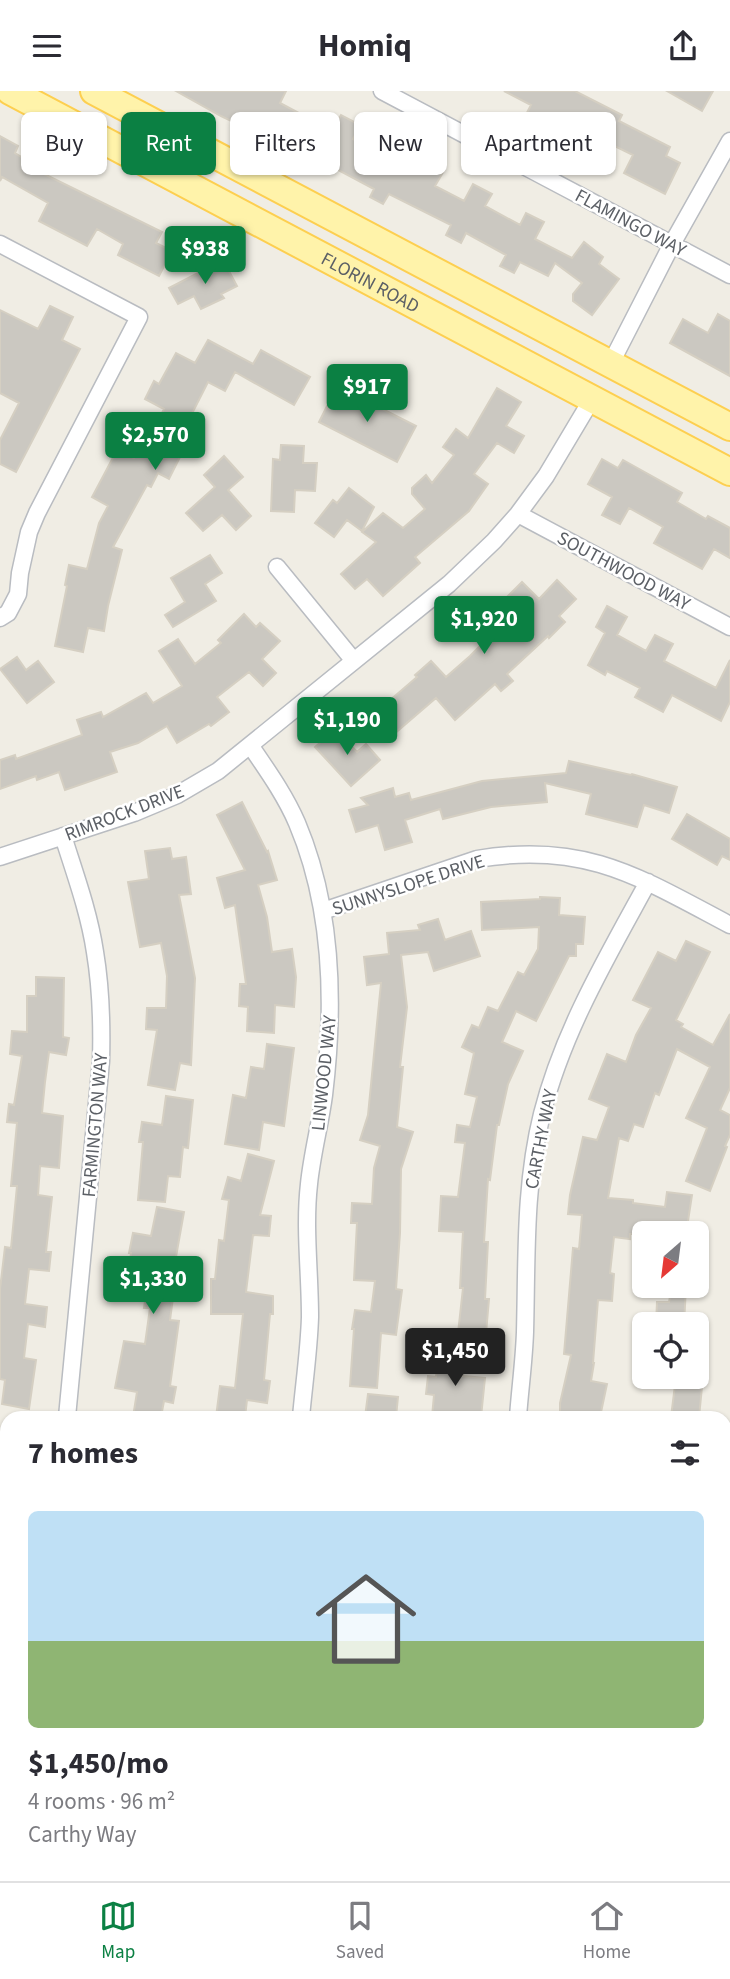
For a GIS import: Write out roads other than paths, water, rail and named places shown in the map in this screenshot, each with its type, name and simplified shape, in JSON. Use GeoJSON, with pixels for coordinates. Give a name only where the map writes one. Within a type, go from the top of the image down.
{"type":"FeatureCollection","features":[{"type":"Feature","properties":{"kind":"main road","name":"FLORIN ROAD"},"geometry":{"type":"LineString","coordinates":[[10,91],[730,472]]}},
{"type":"Feature","properties":{"kind":"main road","name":"FLORIN ROAD"},"geometry":{"type":"LineString","coordinates":[[94,91],[730,427]]}},
{"type":"Feature","properties":{"kind":"main road"},"geometry":{"type":"LineString","coordinates":[[544,374],[611,363]]}},
{"type":"Feature","properties":{"kind":"main road"},"geometry":{"type":"LineString","coordinates":[[592,399],[662,391]]}},
{"type":"Feature","properties":{"kind":"street","name":"FLAMINGO WAY"},"geometry":{"type":"LineString","coordinates":[[382,91],[730,275]]}},
{"type":"Feature","properties":{"kind":"street"},"geometry":{"type":"LineString","coordinates":[[611,363],[730,141]]}},
{"type":"Feature","properties":{"kind":"street"},"geometry":{"type":"LineString","coordinates":[[0,244],[139,317],[41,503],[29,532],[18,594],[8,613],[0,618]]}},
{"type":"Feature","properties":{"kind":"street","name":"RIMROCK DRIVE"},"geometry":{"type":"LineString","coordinates":[[0,857],[134,813],[177,795],[218,771],[449,583],[494,541],[546,476],[592,399]]}},
{"type":"Feature","properties":{"kind":"street","name":"SOUTHWOOD WAY"},"geometry":{"type":"LineString","coordinates":[[518,513],[730,627]]}},
{"type":"Feature","properties":{"kind":"street"},"geometry":{"type":"LineString","coordinates":[[277,567],[354,661]]}},
{"type":"Feature","properties":{"kind":"street","name":"LINWOOD WAY"},"geometry":{"type":"LineString","coordinates":[[250,745],[274,780],[296,822],[313,866],[323,911],[329,966],[328,1054],[324,1098],[309,1184],[306,1228],[310,1319],[302,1411]]}},
{"type":"Feature","properties":{"kind":"street","name":"FARMINGTON WAY"},"geometry":{"type":"LineString","coordinates":[[63,836],[82,895],[95,950],[102,1033],[67,1411]]}},
{"type":"Feature","properties":{"kind":"street","name":"SUNNYSLOPE DRIVE"},"geometry":{"type":"LineString","coordinates":[[323,911],[456,865],[499,856],[542,853],[585,859],[627,872],[730,925]]}},
{"type":"Feature","properties":{"kind":"street","name":"CARTHY WAY"},"geometry":{"type":"LineString","coordinates":[[519,1411],[525,1335],[527,1201],[541,1116],[558,1061],[580,1009],[648,882]]}}]}
